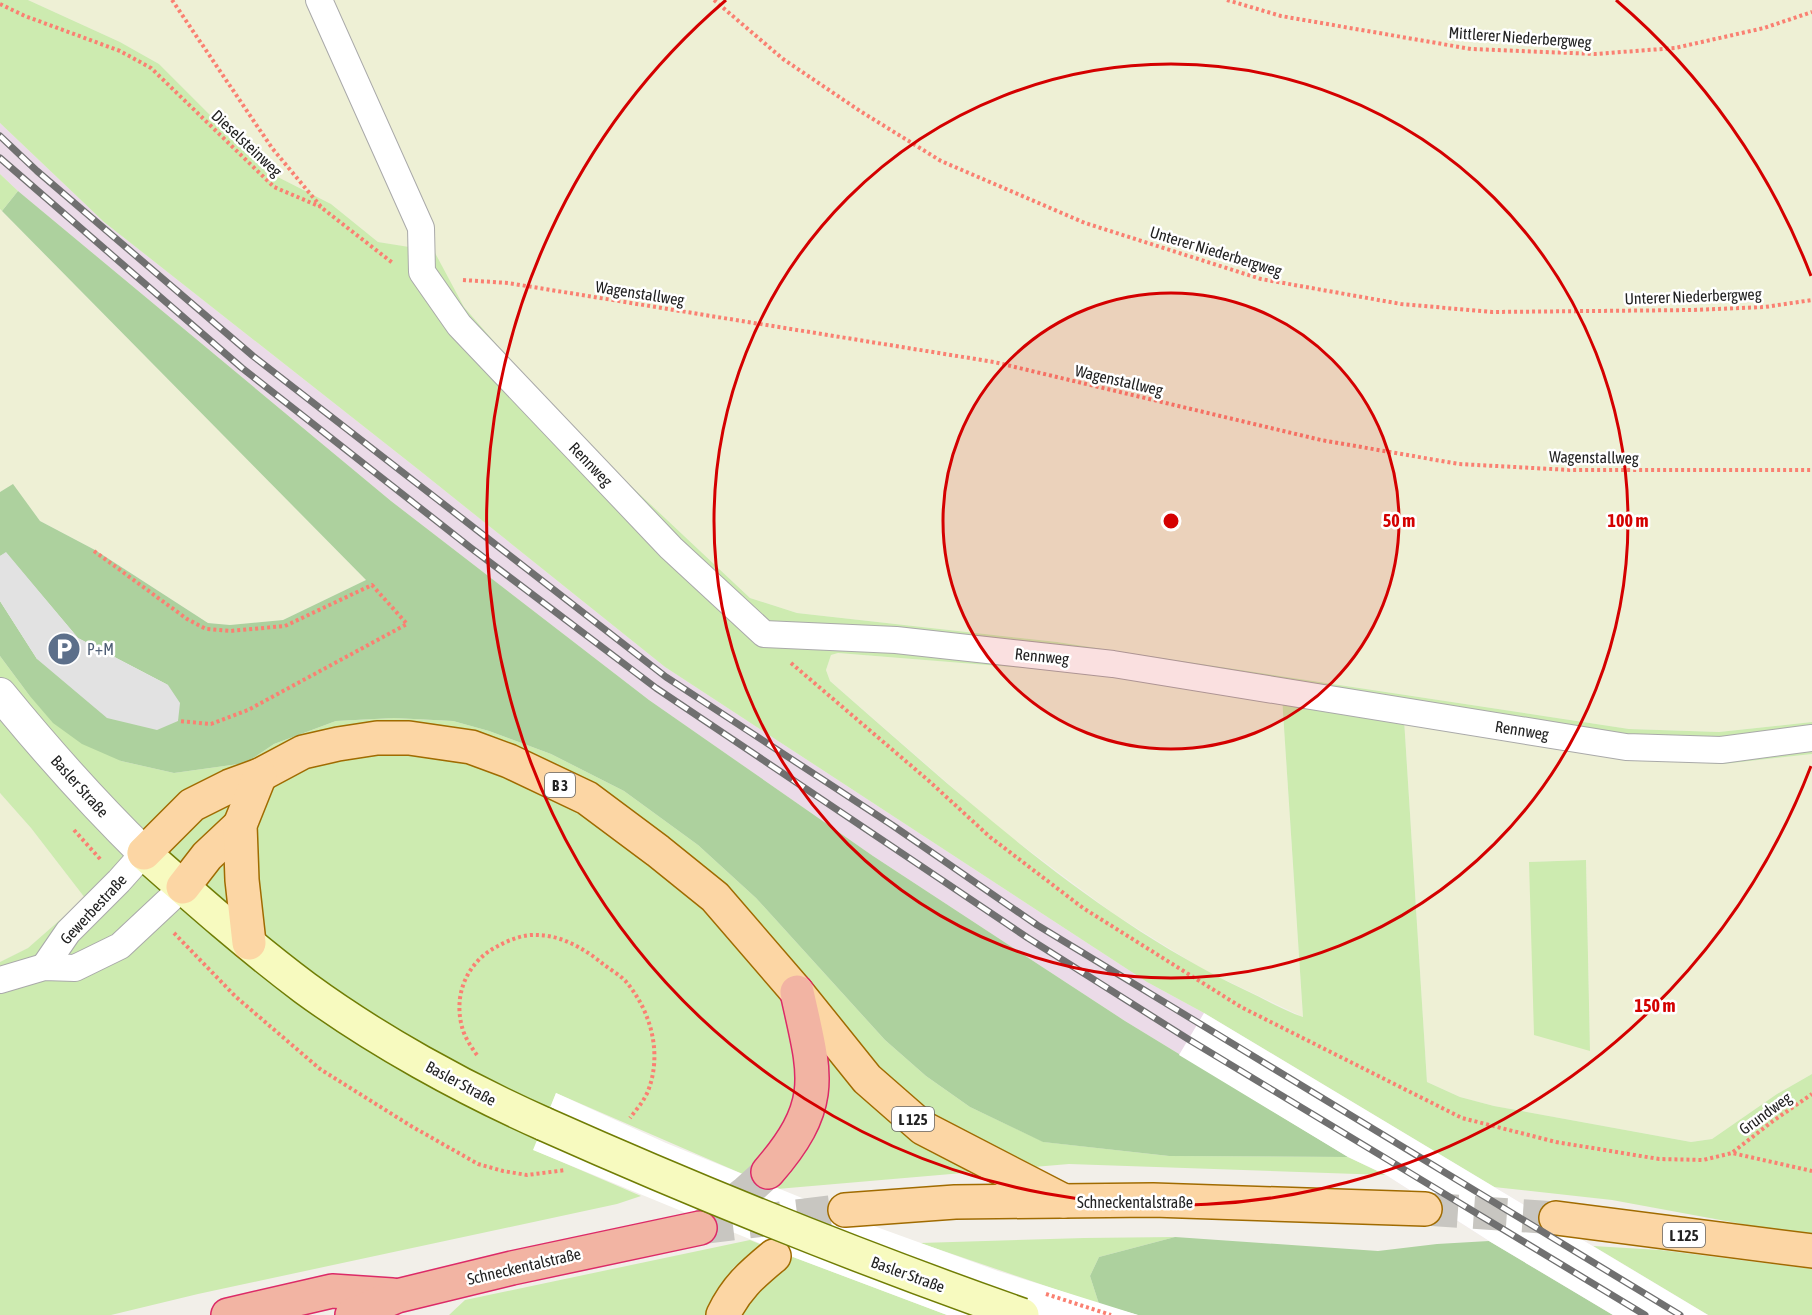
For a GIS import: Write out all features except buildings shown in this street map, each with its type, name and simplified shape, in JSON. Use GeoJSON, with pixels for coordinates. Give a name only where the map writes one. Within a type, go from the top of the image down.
{"type":"FeatureCollection","features":[{"type":"Feature","properties":{"kind":"highway","name":"B 3"},"geometry":{"type":"LineString","coordinates":[[768,1172],[784,1153],[802,1124],[811,1101],[813,1071],[797,992]]}},
{"type":"Feature","properties":{"kind":"highway","name":"Schneckentalstraße"},"geometry":{"type":"LineString","coordinates":[[352,1315],[397,1296],[512,1268],[700,1228]]}},
{"type":"Feature","properties":{"kind":"highway"},"geometry":{"type":"LineString","coordinates":[[228,1315],[332,1291],[397,1296]]}},
{"type":"Feature","properties":{"kind":"main road","name":"B 3"},"geometry":{"type":"LineString","coordinates":[[260,775],[303,752],[377,738],[437,741],[471,747],[509,761],[587,798],[658,851],[715,897],[797,992]]}},
{"type":"Feature","properties":{"kind":"main road"},"geometry":{"type":"LineString","coordinates":[[144,853],[192,805],[230,786],[260,775]]}},
{"type":"Feature","properties":{"kind":"main road"},"geometry":{"type":"LineString","coordinates":[[249,944],[242,880],[240,825],[260,775]]}},
{"type":"Feature","properties":{"kind":"main road"},"geometry":{"type":"LineString","coordinates":[[183,887],[207,856],[240,825]]}},
{"type":"Feature","properties":{"kind":"main road","name":"Basler Straße"},"geometry":{"type":"LineString","coordinates":[[144,853],[249,944],[307,988],[366,1028],[424,1063],[512,1110],[759,1217],[901,1272],[1022,1315]]}},
{"type":"Feature","properties":{"kind":"main road","name":"L 125"},"geometry":{"type":"LineString","coordinates":[[797,992],[867,1080],[923,1128],[1065,1201]]}},
{"type":"Feature","properties":{"kind":"main road","name":"Schneckentalstraße"},"geometry":{"type":"LineString","coordinates":[[845,1209],[955,1202],[1153,1200],[1425,1209]]}},
{"type":"Feature","properties":{"kind":"main road","name":"L 125"},"geometry":{"type":"LineString","coordinates":[[1556,1218],[1812,1251]]}},
{"type":"Feature","properties":{"kind":"main road"},"geometry":{"type":"LineString","coordinates":[[723,1315],[732,1297],[747,1278],[774,1256]]}},
{"type":"Feature","properties":{"kind":"street"},"geometry":{"type":"LineString","coordinates":[[319,0],[421,228],[422,272]]}},
{"type":"Feature","properties":{"kind":"street","name":"Rennweg"},"geometry":{"type":"LineString","coordinates":[[422,272],[459,325],[671,548],[764,634],[896,640],[1113,664],[1626,747],[1721,750],[1812,738]]}},
{"type":"Feature","properties":{"kind":"street","name":"Basler Straße"},"geometry":{"type":"LineString","coordinates":[[0,694],[40,742],[118,828],[144,853]]}},
{"type":"Feature","properties":{"kind":"street","name":"Gewerbestraße"},"geometry":{"type":"LineString","coordinates":[[44,967],[68,932],[144,853]]}},
{"type":"Feature","properties":{"kind":"street","name":"Gewerbestraße"},"geometry":{"type":"LineString","coordinates":[[0,980],[44,967],[75,968],[120,946],[183,887]]}},
{"type":"Feature","properties":{"kind":"path","name":"Dieselsteinweg"},"geometry":{"type":"LineString","coordinates":[[172,0],[272,148],[322,208]]}},
{"type":"Feature","properties":{"kind":"path","name":"Unterer Niederbergweg"},"geometry":{"type":"LineString","coordinates":[[714,0],[783,59],[860,111],[941,161],[1085,223],[1261,279],[1401,304],[1492,312],[1714,309],[1765,307],[1812,300]]}},
{"type":"Feature","properties":{"kind":"path","name":"Mittlerer Niederbergweg"},"geometry":{"type":"LineString","coordinates":[[1227,0],[1281,16],[1471,49],[1595,54],[1675,48],[1764,28],[1812,12]]}},
{"type":"Feature","properties":{"kind":"path","name":"Dieselsteinweg"},"geometry":{"type":"LineString","coordinates":[[0,4],[25,16],[120,51],[151,68],[274,187],[322,208]]}},
{"type":"Feature","properties":{"kind":"path","name":"Wagenstallweg"},"geometry":{"type":"LineString","coordinates":[[322,208],[398,267],[458,279],[508,283],[994,362],[1321,440],[1458,464],[1570,470],[1812,470]]}},
{"type":"Feature","properties":{"kind":"path"},"geometry":{"type":"LineString","coordinates":[[94,551],[186,619],[206,629],[230,631],[285,626],[372,585],[407,624],[248,710],[211,724],[178,721]]}},
{"type":"Feature","properties":{"kind":"path"},"geometry":{"type":"LineString","coordinates":[[794,666],[929,781],[990,837],[1083,908],[1241,1007],[1462,1118],[1556,1142],[1659,1159],[1703,1160],[1732,1153],[1812,1172]]}},
{"type":"Feature","properties":{"kind":"path"},"geometry":{"type":"LineString","coordinates":[[156,914],[236,997],[330,1076],[478,1164],[527,1175],[566,1170]]}},
{"type":"Feature","properties":{"kind":"path"},"geometry":{"type":"LineString","coordinates":[[478,1056],[462,1027],[460,1007],[462,984],[469,970],[487,951],[512,939],[537,934],[568,942],[596,958],[627,983],[648,1016],[654,1041],[654,1072],[647,1094],[630,1119]]}},
{"type":"Feature","properties":{"kind":"path","name":"Grundweg"},"geometry":{"type":"LineString","coordinates":[[1732,1153],[1773,1120],[1812,1094]]}},
{"type":"Feature","properties":{"kind":"shaded area"},"geometry":{"type":"Polygon","coordinates":[[[0,123],[104,222],[665,667],[1147,982],[1204,1013],[1708,1315],[1613,1315],[1489,1241],[1386,1175],[1348,1157],[1125,1021],[873,856],[649,700],[391,501],[18,191],[0,174],[0,123]]]}},
{"type":"Feature","properties":{"kind":"shaded area","name":"P+M"},"geometry":{"type":"Polygon","coordinates":[[[6,552],[78,638],[168,685],[180,703],[178,721],[157,730],[107,718],[37,659],[0,601],[0,556],[6,552]]]}},
{"type":"Feature","properties":{"kind":"green space"},"geometry":{"type":"Polygon","coordinates":[[[0,0],[28,0],[120,42],[159,64],[266,171],[331,204],[378,242],[434,251],[464,307],[498,346],[598,455],[750,598],[797,613],[1057,642],[1629,729],[1719,732],[1812,722],[1812,754],[1723,764],[1659,760],[1404,719],[1427,1082],[1460,1097],[1494,1106],[1691,1142],[1712,1139],[1777,1094],[1812,1074],[1812,1237],[1612,1200],[1494,1187],[1204,1013],[1147,982],[665,667],[104,222],[0,123],[0,0]],[[838,653],[831,655],[826,670],[830,681],[977,809],[1079,889],[1132,926],[1187,960],[1303,1017],[1282,697],[1112,675],[838,653]]]}},
{"type":"Feature","properties":{"kind":"green space"},"geometry":{"type":"Polygon","coordinates":[[[28,0],[1812,0],[1812,722],[1719,732],[1629,729],[1057,642],[797,613],[750,598],[598,455],[498,346],[464,307],[434,252],[378,242],[331,204],[266,171],[159,64],[120,42],[28,0]]]}},
{"type":"Feature","properties":{"kind":"green space"},"geometry":{"type":"Polygon","coordinates":[[[0,174],[18,191],[2,211],[0,209],[0,174]]]}},
{"type":"Feature","properties":{"kind":"green space"},"geometry":{"type":"Polygon","coordinates":[[[18,191],[391,501],[649,700],[873,856],[1125,1021],[1348,1157],[1169,1156],[1043,1142],[970,1107],[926,1076],[885,1040],[756,898],[698,845],[624,791],[551,754],[489,731],[453,721],[394,718],[336,721],[274,744],[246,763],[174,773],[121,761],[82,744],[53,723],[0,656],[0,601],[37,659],[168,685],[78,638],[6,553],[0,556],[0,492],[13,484],[40,521],[95,550],[208,623],[230,625],[283,620],[366,580],[2,211],[18,191]]]}},
{"type":"Feature","properties":{"kind":"green space"},"geometry":{"type":"Polygon","coordinates":[[[0,209],[366,580],[283,620],[230,625],[208,623],[95,550],[40,521],[13,485],[0,492],[0,209]]]}},
{"type":"Feature","properties":{"kind":"green space"},"geometry":{"type":"Polygon","coordinates":[[[838,653],[1112,675],[1282,697],[1303,1017],[1204,970],[1114,914],[999,828],[830,681],[826,670],[831,655],[838,653]]]}},
{"type":"Feature","properties":{"kind":"green space"},"geometry":{"type":"Polygon","coordinates":[[[0,656],[29,695],[121,761],[174,773],[246,763],[274,744],[336,721],[394,718],[453,721],[489,731],[551,754],[624,791],[698,845],[756,898],[885,1040],[926,1076],[970,1107],[1044,1142],[1169,1156],[1348,1157],[1386,1175],[1069,1164],[777,1189],[556,1093],[534,1150],[641,1196],[617,1204],[198,1294],[111,1315],[0,1315],[0,962],[28,948],[85,898],[31,828],[0,793],[0,656]]]}},
{"type":"Feature","properties":{"kind":"green space"},"geometry":{"type":"Polygon","coordinates":[[[1404,719],[1723,764],[1812,754],[1812,1074],[1777,1094],[1712,1139],[1691,1142],[1494,1106],[1460,1097],[1427,1082],[1404,719]],[[1586,860],[1529,862],[1590,1051],[1586,860]]]}},
{"type":"Feature","properties":{"kind":"green space"},"geometry":{"type":"Polygon","coordinates":[[[0,793],[31,828],[85,898],[28,948],[0,962],[0,793]]]}},
{"type":"Feature","properties":{"kind":"green space"},"geometry":{"type":"Polygon","coordinates":[[[1586,860],[1590,1051],[1534,1035],[1529,862],[1586,860]]]}},
{"type":"Feature","properties":{"kind":"green space"},"geometry":{"type":"Polygon","coordinates":[[[1175,1237],[1099,1257],[1090,1276],[1099,1304],[920,1243],[1084,1238],[1175,1237]]]}},
{"type":"Feature","properties":{"kind":"green space"},"geometry":{"type":"Polygon","coordinates":[[[1175,1237],[1378,1251],[1489,1241],[1613,1315],[1138,1315],[1099,1304],[1090,1276],[1099,1257],[1175,1237]]]}},
{"type":"Feature","properties":{"kind":"green space"},"geometry":{"type":"Polygon","coordinates":[[[750,1240],[762,1245],[733,1268],[709,1315],[449,1315],[465,1300],[750,1240]]]}},
{"type":"Feature","properties":{"kind":"green space"},"geometry":{"type":"Polygon","coordinates":[[[1593,1246],[1660,1250],[1812,1269],[1812,1315],[1708,1315],[1593,1246]]]}},
{"type":"Feature","properties":{"kind":"green space"},"geometry":{"type":"Polygon","coordinates":[[[793,1257],[947,1315],[736,1315],[744,1299],[793,1257]]]}},
{"type":"Feature","properties":{"kind":"pier"},"geometry":{"type":"Polygon","coordinates":[[[1204,1013],[1708,1315],[1613,1315],[1489,1241],[1386,1175],[1348,1157],[1179,1055],[1204,1013]]]}},
{"type":"Feature","properties":{"kind":"pier"},"geometry":{"type":"Polygon","coordinates":[[[556,1093],[666,1143],[849,1217],[998,1271],[1138,1315],[947,1315],[793,1257],[533,1150],[556,1093]]]}},
{"type":"Feature","properties":{"kind":"tunnel"},"geometry":{"type":"LineString","coordinates":[[700,1228],[768,1172]]}},
{"type":"Feature","properties":{"kind":"tunnel"},"geometry":{"type":"LineString","coordinates":[[1425,1209],[1556,1218]]}},
{"type":"Feature","properties":{"kind":"tunnel"},"geometry":{"type":"LineString","coordinates":[[700,1228],[845,1210]]}},
{"type":"Feature","properties":{"kind":"railway"},"geometry":{"type":"LineString","coordinates":[[0,136],[37,171],[253,356],[666,677],[892,825],[1037,925],[1680,1315]]}},
{"type":"Feature","properties":{"kind":"railway"},"geometry":{"type":"LineString","coordinates":[[0,158],[242,368],[471,548],[656,688],[1028,938],[1188,1039],[1645,1315]]}},
{"type":"Feature","properties":{"kind":"place","name":"P+M"},"geometry":{"type":"Point","coordinates":[64,649]}}]}
